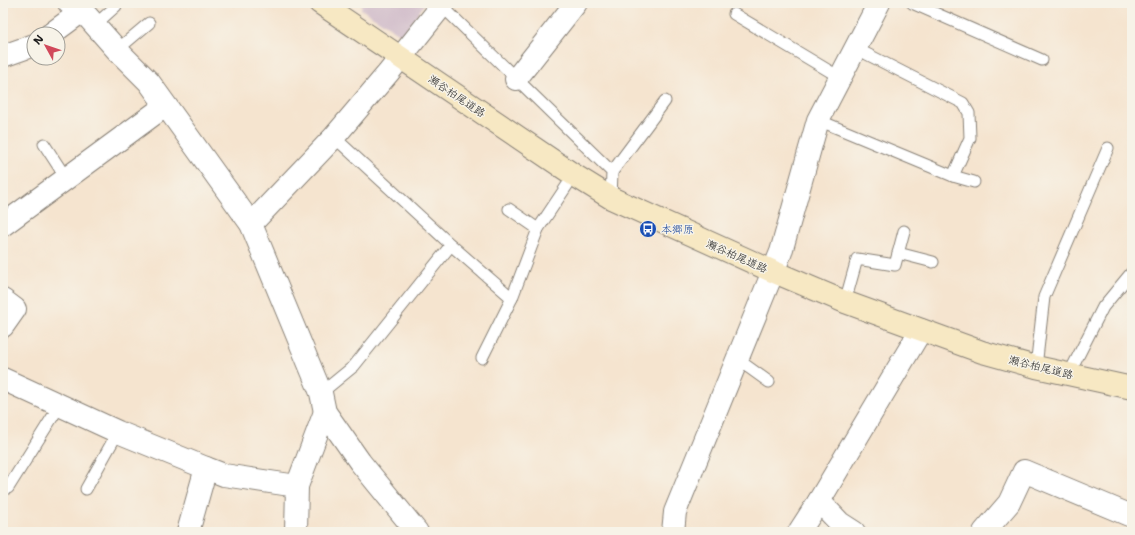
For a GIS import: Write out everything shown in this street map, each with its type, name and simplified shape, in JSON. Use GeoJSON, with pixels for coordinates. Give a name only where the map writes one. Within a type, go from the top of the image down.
{"type":"FeatureCollection","features":[{"type":"Feature","properties":{"kind":"main road","name":"瀬谷柏尾道路"},"geometry":{"type":"LineString","coordinates":[[320,3],[574,176],[611,198],[772,271],[845,302],[921,330],[982,352],[1036,367],[1132,388]]}},
{"type":"Feature","properties":{"kind":"street"},"geometry":{"type":"LineString","coordinates":[[516,79],[576,3]]}},
{"type":"Feature","properties":{"kind":"street"},"geometry":{"type":"LineString","coordinates":[[673,532],[675,512],[780,252],[818,120],[841,78],[878,3]]}},
{"type":"Feature","properties":{"kind":"street"},"geometry":{"type":"LineString","coordinates":[[72,4],[87,16],[117,50],[149,82],[251,224],[323,403],[360,462],[417,532]]}},
{"type":"Feature","properties":{"kind":"street"},"geometry":{"type":"LineString","coordinates":[[62,26],[74,17],[72,4]]}},
{"type":"Feature","properties":{"kind":"street"},"geometry":{"type":"LineString","coordinates":[[251,224],[334,138],[401,58],[443,4]]}},
{"type":"Feature","properties":{"kind":"street"},"geometry":{"type":"LineString","coordinates":[[3,56],[26,48]]}},
{"type":"Feature","properties":{"kind":"street"},"geometry":{"type":"LineString","coordinates":[[3,225],[165,106]]}},
{"type":"Feature","properties":{"kind":"street"},"geometry":{"type":"LineString","coordinates":[[3,300],[15,309],[3,326]]}},
{"type":"Feature","properties":{"kind":"street"},"geometry":{"type":"LineString","coordinates":[[799,532],[921,330]]}},
{"type":"Feature","properties":{"kind":"street"},"geometry":{"type":"LineString","coordinates":[[3,379],[118,432],[224,475],[297,486]]}},
{"type":"Feature","properties":{"kind":"street"},"geometry":{"type":"LineString","coordinates":[[296,532],[297,486],[323,403]]}},
{"type":"Feature","properties":{"kind":"street"},"geometry":{"type":"LineString","coordinates":[[188,532],[206,468]]}},
{"type":"Feature","properties":{"kind":"street"},"geometry":{"type":"LineString","coordinates":[[984,532],[1009,503],[1024,471],[1128,517]]}},
{"type":"Feature","properties":{"kind":"street"},"geometry":{"type":"LineString","coordinates":[[819,501],[840,523],[854,532]]}},
{"type":"Feature","properties":{"kind":"lane"},"geometry":{"type":"LineString","coordinates":[[912,3],[1042,60]]}},
{"type":"Feature","properties":{"kind":"lane"},"geometry":{"type":"LineString","coordinates":[[443,4],[516,79],[612,172]]}},
{"type":"Feature","properties":{"kind":"lane"},"geometry":{"type":"LineString","coordinates":[[95,25],[116,6]]}},
{"type":"Feature","properties":{"kind":"lane"},"geometry":{"type":"LineString","coordinates":[[734,14],[841,78]]}},
{"type":"Feature","properties":{"kind":"lane"},"geometry":{"type":"LineString","coordinates":[[117,50],[149,24]]}},
{"type":"Feature","properties":{"kind":"lane"},"geometry":{"type":"LineString","coordinates":[[855,48],[963,102],[970,113],[970,138],[953,176]]}},
{"type":"Feature","properties":{"kind":"lane"},"geometry":{"type":"LineString","coordinates":[[611,198],[612,172],[665,101]]}},
{"type":"Feature","properties":{"kind":"lane"},"geometry":{"type":"LineString","coordinates":[[818,120],[953,176],[974,182]]}},
{"type":"Feature","properties":{"kind":"lane"},"geometry":{"type":"LineString","coordinates":[[334,138],[451,245],[512,298]]}},
{"type":"Feature","properties":{"kind":"lane"},"geometry":{"type":"LineString","coordinates":[[44,144],[66,178]]}},
{"type":"Feature","properties":{"kind":"lane"},"geometry":{"type":"LineString","coordinates":[[1036,367],[1044,297],[1108,148]]}},
{"type":"Feature","properties":{"kind":"lane"},"geometry":{"type":"LineString","coordinates":[[482,358],[512,298],[538,229],[574,176]]}},
{"type":"Feature","properties":{"kind":"lane"},"geometry":{"type":"LineString","coordinates":[[509,208],[538,229]]}},
{"type":"Feature","properties":{"kind":"lane"},"geometry":{"type":"LineString","coordinates":[[845,302],[857,259],[895,265],[904,231]]}},
{"type":"Feature","properties":{"kind":"lane"},"geometry":{"type":"LineString","coordinates":[[323,403],[451,245]]}},
{"type":"Feature","properties":{"kind":"lane"},"geometry":{"type":"LineString","coordinates":[[898,253],[933,262]]}},
{"type":"Feature","properties":{"kind":"lane"},"geometry":{"type":"LineString","coordinates":[[1069,374],[1103,306],[1132,272]]}},
{"type":"Feature","properties":{"kind":"lane"},"geometry":{"type":"LineString","coordinates":[[737,359],[769,382]]}},
{"type":"Feature","properties":{"kind":"lane"},"geometry":{"type":"LineString","coordinates":[[8,488],[60,405]]}},
{"type":"Feature","properties":{"kind":"lane"},"geometry":{"type":"LineString","coordinates":[[86,489],[118,432]]}},
{"type":"Feature","properties":{"kind":"shaded area"},"geometry":{"type":"Polygon","coordinates":[[[362,3],[425,3],[403,36],[361,9],[362,3]]]}},
{"type":"Feature","properties":{"kind":"place","name":"本郷原"},"geometry":{"type":"Point","coordinates":[648,229]}}]}
